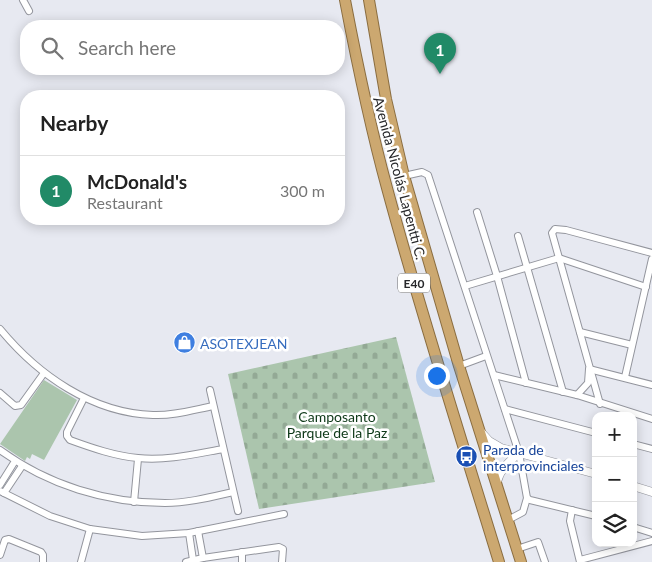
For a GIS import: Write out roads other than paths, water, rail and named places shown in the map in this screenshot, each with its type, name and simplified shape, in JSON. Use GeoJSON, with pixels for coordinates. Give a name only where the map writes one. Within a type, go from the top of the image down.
{"type":"FeatureCollection","features":[{"type":"Feature","properties":{"kind":"highway","name":"Avenida Nicolás Lapentti C."},"geometry":{"type":"LineString","coordinates":[[345,0],[360,76],[387,187],[439,370],[499,562]]}},
{"type":"Feature","properties":{"kind":"highway","name":"Avenida Nicolás Lapentti C."},"geometry":{"type":"LineString","coordinates":[[369,0],[386,99],[404,176],[459,366],[521,562]]}},
{"type":"Feature","properties":{"kind":"street"},"geometry":{"type":"LineString","coordinates":[[23,0],[29,11]]}},
{"type":"Feature","properties":{"kind":"street"},"geometry":{"type":"LineString","coordinates":[[404,176],[422,172],[428,175],[519,453],[527,498],[523,512],[508,520]]}},
{"type":"Feature","properties":{"kind":"street"},"geometry":{"type":"LineString","coordinates":[[477,212],[497,276],[526,383]]}},
{"type":"Feature","properties":{"kind":"street"},"geometry":{"type":"LineString","coordinates":[[600,404],[552,233],[555,229],[652,253]]}},
{"type":"Feature","properties":{"kind":"street"},"geometry":{"type":"LineString","coordinates":[[518,236],[562,392]]}},
{"type":"Feature","properties":{"kind":"street"},"geometry":{"type":"LineString","coordinates":[[465,286],[559,258],[646,287]]}},
{"type":"Feature","properties":{"kind":"street"},"geometry":{"type":"LineString","coordinates":[[625,377],[652,259]]}},
{"type":"Feature","properties":{"kind":"street"},"geometry":{"type":"LineString","coordinates":[[0,330],[44,374],[84,398],[120,411],[153,415],[173,414],[213,406]]}},
{"type":"Feature","properties":{"kind":"street"},"geometry":{"type":"LineString","coordinates":[[580,332],[632,345]]}},
{"type":"Feature","properties":{"kind":"street"},"geometry":{"type":"LineString","coordinates":[[459,366],[486,356]]}},
{"type":"Feature","properties":{"kind":"street"},"geometry":{"type":"LineString","coordinates":[[589,369],[651,382]]}},
{"type":"Feature","properties":{"kind":"street"},"geometry":{"type":"LineString","coordinates":[[577,395],[588,383],[589,369]]}},
{"type":"Feature","properties":{"kind":"street"},"geometry":{"type":"LineString","coordinates":[[0,393],[15,406],[21,405],[44,374]]}},
{"type":"Feature","properties":{"kind":"street"},"geometry":{"type":"LineString","coordinates":[[494,375],[577,395],[652,420]]}},
{"type":"Feature","properties":{"kind":"street"},"geometry":{"type":"LineString","coordinates":[[210,390],[238,511]]}},
{"type":"Feature","properties":{"kind":"street"},"geometry":{"type":"LineString","coordinates":[[84,398],[67,432],[70,440],[104,452],[138,458],[172,458],[223,449]]}},
{"type":"Feature","properties":{"kind":"street"},"geometry":{"type":"LineString","coordinates":[[609,412],[610,407]]}},
{"type":"Feature","properties":{"kind":"street"},"geometry":{"type":"LineString","coordinates":[[505,409],[592,432]]}},
{"type":"Feature","properties":{"kind":"street"},"geometry":{"type":"LineString","coordinates":[[481,432],[489,441],[501,448],[592,471]]}},
{"type":"Feature","properties":{"kind":"street"},"geometry":{"type":"LineString","coordinates":[[637,445],[652,449]]}},
{"type":"Feature","properties":{"kind":"street"},"geometry":{"type":"LineString","coordinates":[[0,450],[22,466],[44,477],[103,497],[134,502],[166,503],[192,501],[233,492]]}},
{"type":"Feature","properties":{"kind":"street"},"geometry":{"type":"LineString","coordinates":[[497,482],[499,473],[519,453]]}},
{"type":"Feature","properties":{"kind":"street"},"geometry":{"type":"LineString","coordinates":[[134,502],[138,458]]}},
{"type":"Feature","properties":{"kind":"street"},"geometry":{"type":"LineString","coordinates":[[0,485],[16,461]]}},
{"type":"Feature","properties":{"kind":"street"},"geometry":{"type":"LineString","coordinates":[[22,466],[2,492],[50,516],[90,529],[142,536],[189,533],[284,514]]}},
{"type":"Feature","properties":{"kind":"street"},"geometry":{"type":"LineString","coordinates":[[637,487],[652,492]]}},
{"type":"Feature","properties":{"kind":"street"},"geometry":{"type":"LineString","coordinates":[[527,498],[592,515]]}},
{"type":"Feature","properties":{"kind":"street"},"geometry":{"type":"LineString","coordinates":[[572,510],[570,521],[580,561],[652,541]]}},
{"type":"Feature","properties":{"kind":"street"},"geometry":{"type":"LineString","coordinates":[[637,528],[652,533]]}},
{"type":"Feature","properties":{"kind":"street"},"geometry":{"type":"LineString","coordinates":[[81,562],[90,529]]}},
{"type":"Feature","properties":{"kind":"street"},"geometry":{"type":"LineString","coordinates":[[198,531],[203,558]]}},
{"type":"Feature","properties":{"kind":"street"},"geometry":{"type":"LineString","coordinates":[[189,533],[193,560]]}},
{"type":"Feature","properties":{"kind":"street"},"geometry":{"type":"LineString","coordinates":[[0,555],[5,540],[9,539],[41,552],[43,562]]}},
{"type":"Feature","properties":{"kind":"street"},"geometry":{"type":"LineString","coordinates":[[517,549],[538,542],[545,562]]}},
{"type":"Feature","properties":{"kind":"street"},"geometry":{"type":"LineString","coordinates":[[186,562],[279,547],[283,549],[282,562]]}},
{"type":"Feature","properties":{"kind":"street"},"geometry":{"type":"LineString","coordinates":[[242,552],[242,562]]}},
{"type":"Feature","properties":{"kind":"place","name":"McDonald's"},"geometry":{"type":"Point","coordinates":[440,74]}},
{"type":"Feature","properties":{"kind":"place","name":"ASOTEXJEAN"},"geometry":{"type":"Point","coordinates":[184,343]}},
{"type":"Feature","properties":{"kind":"place","name":"Parada de interprovinciales"},"geometry":{"type":"Point","coordinates":[467,457]}},
{"type":"Feature","properties":{"kind":"park label","name":"Camposanto Parque de la Paz"},"geometry":{"type":"Point","coordinates":[337,424]}}]}
